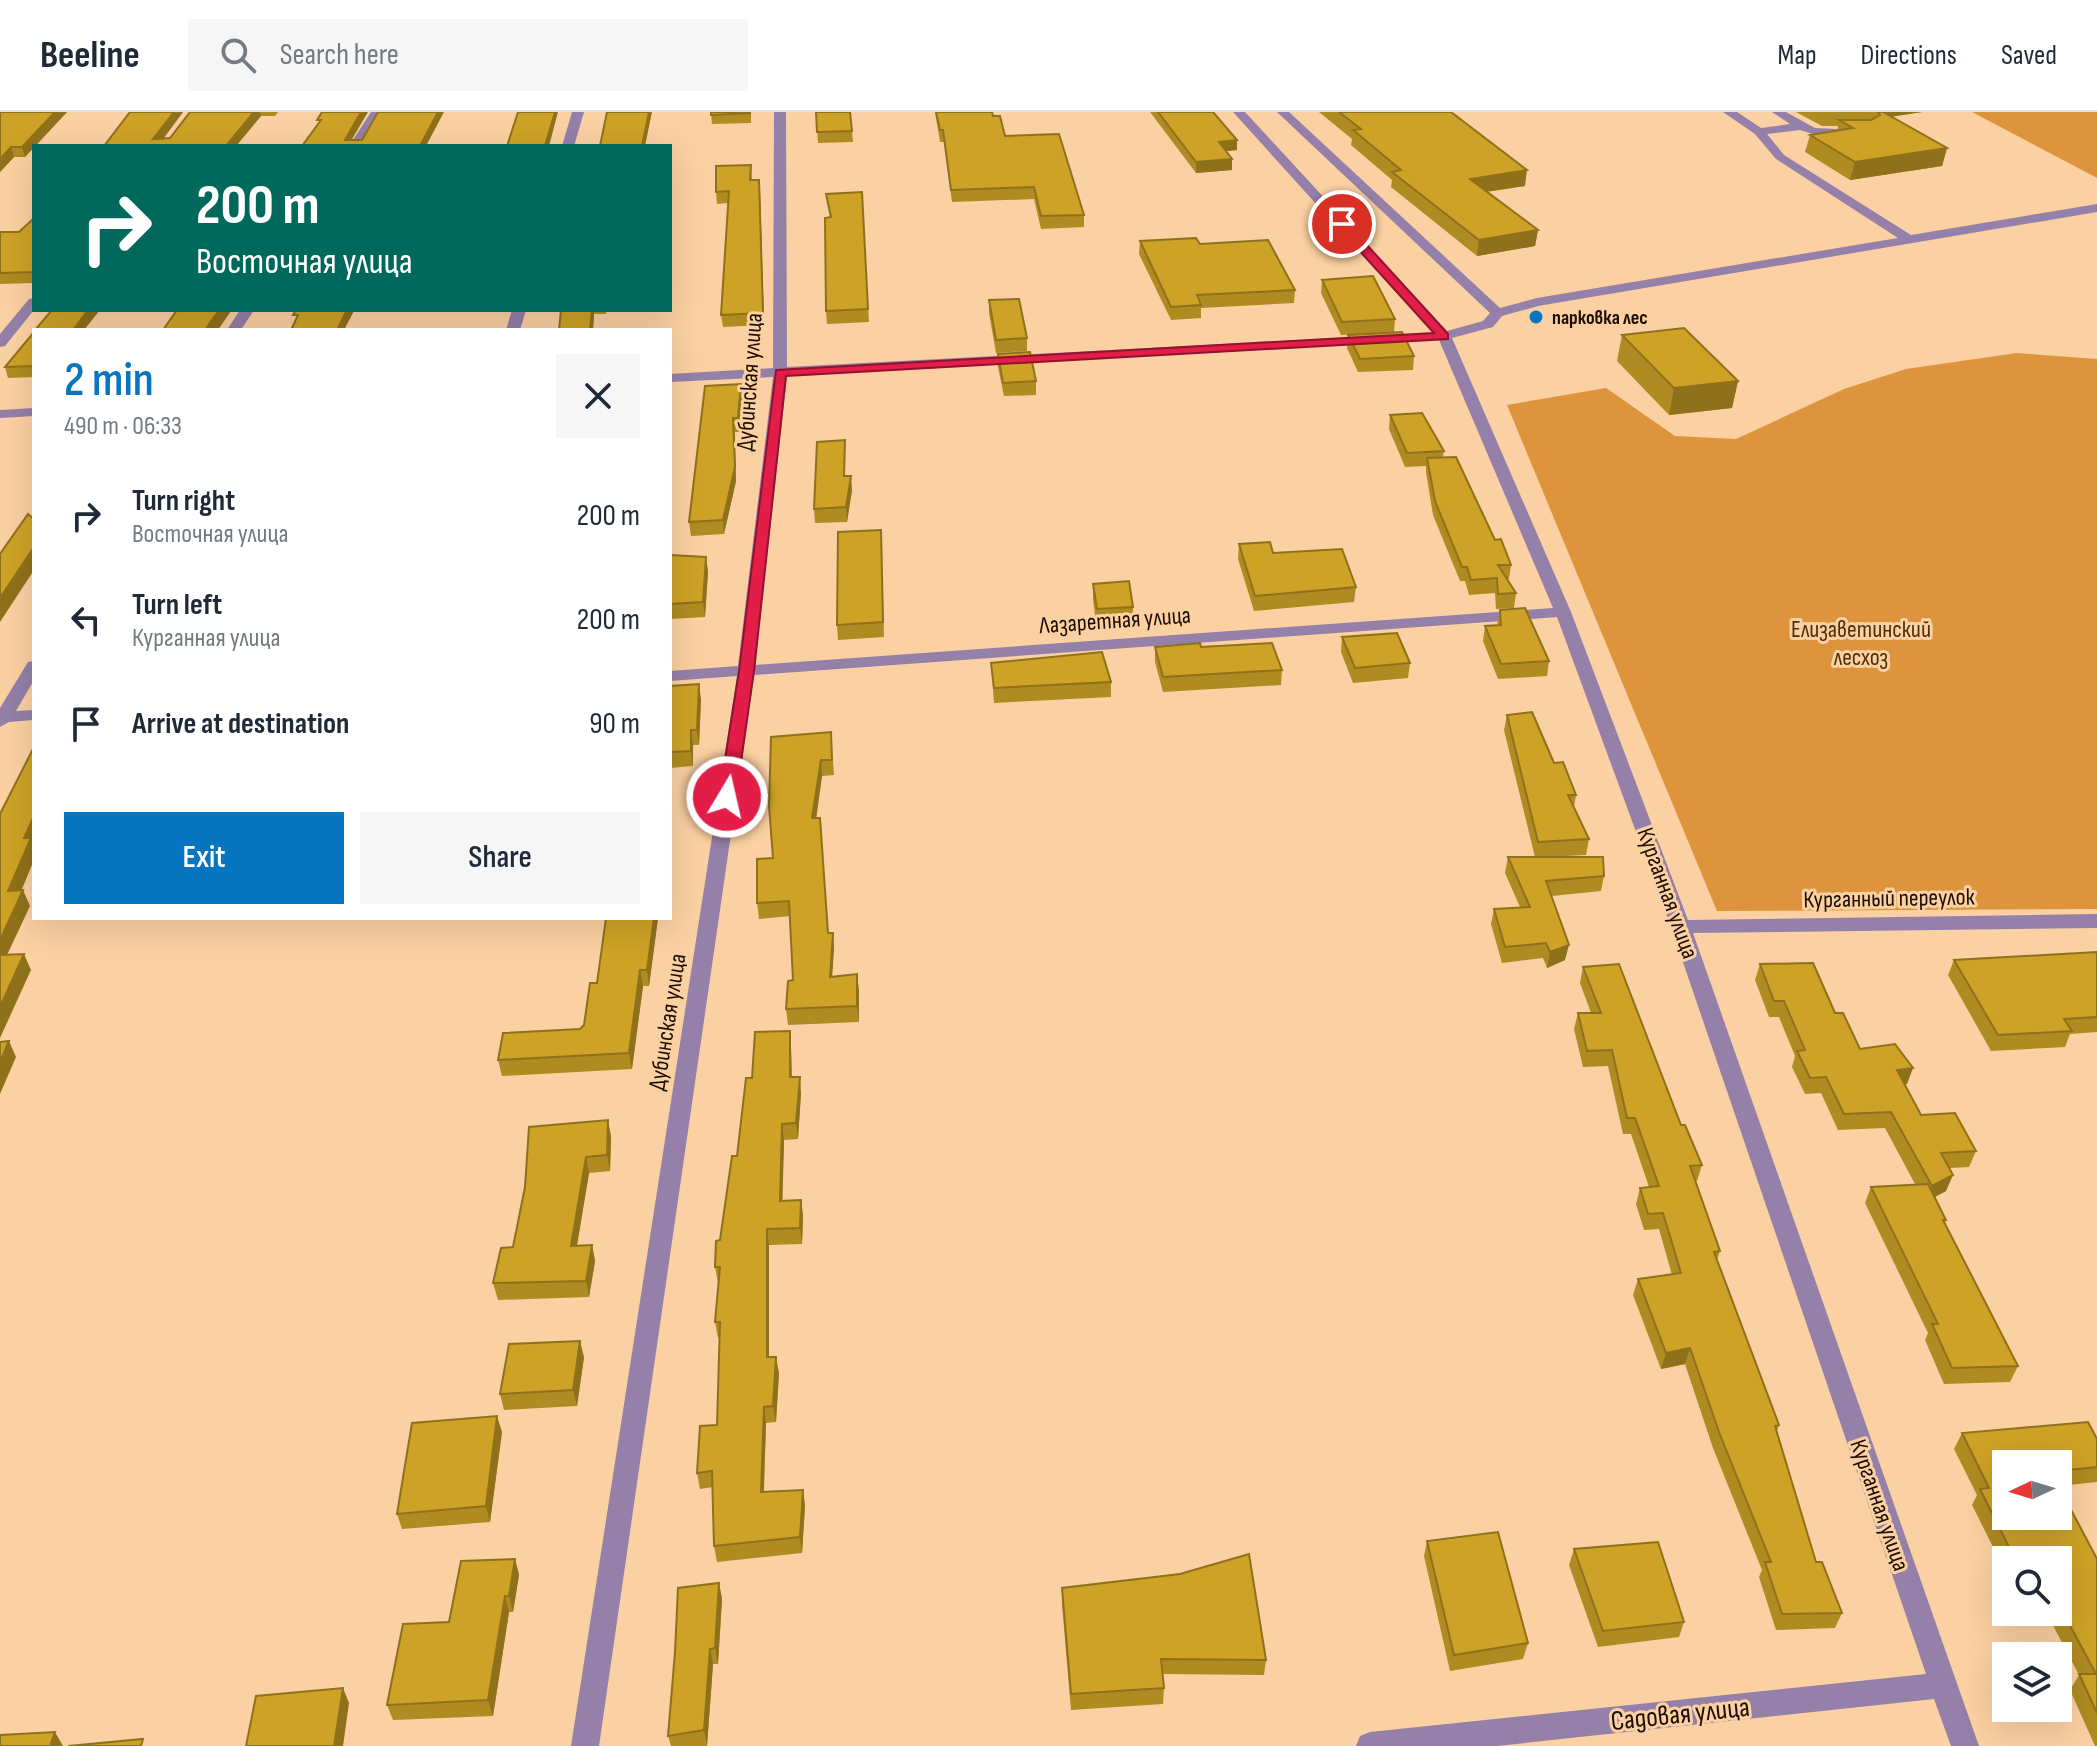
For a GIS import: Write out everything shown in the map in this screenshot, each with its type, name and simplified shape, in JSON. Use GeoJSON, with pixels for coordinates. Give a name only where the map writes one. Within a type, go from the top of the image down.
{"type":"FeatureCollection","features":[{"type":"Feature","properties":{"kind":"street"},"geometry":{"type":"LineString","coordinates":[[356,144],[377,112]]}},
{"type":"Feature","properties":{"kind":"street"},"geometry":{"type":"LineString","coordinates":[[569,144],[578,112]]}},
{"type":"Feature","properties":{"kind":"street","name":"Дубинская улица"},"geometry":{"type":"LineString","coordinates":[[585,1746],[746,671],[780,373],[780,112]]}},
{"type":"Feature","properties":{"kind":"street","name":"Курганная улица"},"geometry":{"type":"LineString","coordinates":[[1239,112],[1444,336],[1563,612],[1681,927],[1965,1746]]}},
{"type":"Feature","properties":{"kind":"street"},"geometry":{"type":"LineString","coordinates":[[1283,112],[1497,313]]}},
{"type":"Feature","properties":{"kind":"street"},"geometry":{"type":"LineString","coordinates":[[1729,112],[1759,132],[1780,157],[1910,240]]}},
{"type":"Feature","properties":{"kind":"street"},"geometry":{"type":"LineString","coordinates":[[1778,112],[1801,126],[1820,132],[1867,132]]}},
{"type":"Feature","properties":{"kind":"street"},"geometry":{"type":"LineString","coordinates":[[1759,132],[1801,126]]}},
{"type":"Feature","properties":{"kind":"street"},"geometry":{"type":"LineString","coordinates":[[672,378],[1444,336],[1488,324],[1497,313],[1537,302],[2097,208]]}},
{"type":"Feature","properties":{"kind":"street"},"geometry":{"type":"LineString","coordinates":[[0,343],[32,304]]}},
{"type":"Feature","properties":{"kind":"street"},"geometry":{"type":"LineString","coordinates":[[0,414],[32,412]]}},
{"type":"Feature","properties":{"kind":"street","name":"Лазаретная улица"},"geometry":{"type":"LineString","coordinates":[[672,676],[1563,612]]}},
{"type":"Feature","properties":{"kind":"street"},"geometry":{"type":"LineString","coordinates":[[1,718],[32,669]]}},
{"type":"Feature","properties":{"kind":"street"},"geometry":{"type":"LineString","coordinates":[[1,718],[32,715]]}},
{"type":"Feature","properties":{"kind":"street","name":"Курганный переулок"},"geometry":{"type":"LineString","coordinates":[[1681,927],[2097,921]]}},
{"type":"Feature","properties":{"kind":"street","name":"Садовая улица"},"geometry":{"type":"LineString","coordinates":[[1370,1746],[1942,1685]]}},
{"type":"Feature","properties":{"kind":"green space"},"geometry":{"type":"Polygon","coordinates":[[[1972,112],[2097,112],[2097,178],[1972,112]]]}},
{"type":"Feature","properties":{"kind":"green space","name":"Елизаветинский лесхоз"},"geometry":{"type":"Polygon","coordinates":[[[2017,353],[2097,359],[2097,909],[1717,911],[1507,405],[1606,388],[1675,436],[1736,439],[1844,389],[1906,369],[2017,353]]]}},
{"type":"Feature","properties":{"kind":"building"},"geometry":{"type":"Polygon","coordinates":[[[0,112],[55,112],[22,147],[11,147],[0,159],[0,112]]]}},
{"type":"Feature","properties":{"kind":"building"},"geometry":{"type":"Polygon","coordinates":[[[130,112],[174,112],[153,139],[170,138],[190,112],[254,112],[228,144],[106,144],[130,112]]]}},
{"type":"Feature","properties":{"kind":"building"},"geometry":{"type":"Polygon","coordinates":[[[322,112],[361,112],[345,140],[362,140],[378,112],[438,112],[421,144],[303,144],[321,120],[317,120],[322,112]]]}},
{"type":"Feature","properties":{"kind":"building"},"geometry":{"type":"Polygon","coordinates":[[[518,112],[555,112],[546,144],[508,144],[518,112]]]}},
{"type":"Feature","properties":{"kind":"building"},"geometry":{"type":"Polygon","coordinates":[[[607,112],[649,112],[642,144],[600,144],[607,112]]]}},
{"type":"Feature","properties":{"kind":"building"},"geometry":{"type":"Polygon","coordinates":[[[711,112],[750,112],[750,113],[711,115],[711,112]]]}},
{"type":"Feature","properties":{"kind":"building"},"geometry":{"type":"Polygon","coordinates":[[[816,112],[850,112],[852,131],[817,132],[816,112]]]}},
{"type":"Feature","properties":{"kind":"building"},"geometry":{"type":"Polygon","coordinates":[[[936,112],[992,112],[993,116],[1000,116],[1005,136],[1059,134],[1084,215],[1041,216],[1034,187],[951,190],[943,130],[940,130],[936,112]]]}},
{"type":"Feature","properties":{"kind":"building"},"geometry":{"type":"Polygon","coordinates":[[[1158,112],[1213,112],[1237,140],[1219,142],[1232,159],[1196,162],[1158,112]]]}},
{"type":"Feature","properties":{"kind":"building"},"geometry":{"type":"Polygon","coordinates":[[[1339,112],[1451,112],[1527,170],[1470,179],[1538,230],[1479,240],[1392,172],[1401,170],[1353,130],[1361,129],[1339,112]]]}},
{"type":"Feature","properties":{"kind":"building"},"geometry":{"type":"Polygon","coordinates":[[[1878,112],[1947,148],[1855,162],[1810,135],[1853,128],[1839,120],[1871,120],[1880,115],[1878,112]]]}},
{"type":"Feature","properties":{"kind":"building"},"geometry":{"type":"Polygon","coordinates":[[[751,165],[750,180],[759,180],[763,313],[721,315],[729,191],[716,192],[716,166],[751,165]]]}},
{"type":"Feature","properties":{"kind":"building"},"geometry":{"type":"Polygon","coordinates":[[[862,192],[868,309],[826,311],[825,218],[831,217],[826,194],[862,192]]]}},
{"type":"Feature","properties":{"kind":"building"},"geometry":{"type":"Polygon","coordinates":[[[32,220],[32,272],[0,273],[0,232],[19,232],[32,220]]]}},
{"type":"Feature","properties":{"kind":"building"},"geometry":{"type":"Polygon","coordinates":[[[1196,238],[1200,244],[1268,240],[1295,290],[1197,295],[1201,305],[1171,307],[1140,241],[1196,238]]]}},
{"type":"Feature","properties":{"kind":"building"},"geometry":{"type":"Polygon","coordinates":[[[1373,276],[1395,319],[1342,322],[1322,280],[1373,276]]]}},
{"type":"Feature","properties":{"kind":"building"},"geometry":{"type":"Polygon","coordinates":[[[1019,299],[1027,338],[996,340],[989,300],[1019,299]]]}},
{"type":"Feature","properties":{"kind":"building"},"geometry":{"type":"Polygon","coordinates":[[[50,312],[86,312],[74,328],[37,328],[50,312]]]}},
{"type":"Feature","properties":{"kind":"building"},"geometry":{"type":"Polygon","coordinates":[[[176,312],[218,312],[206,328],[164,328],[176,312]]]}},
{"type":"Feature","properties":{"kind":"building"},"geometry":{"type":"Polygon","coordinates":[[[295,312],[346,312],[338,328],[292,328],[298,315],[293,315],[295,312]]]}},
{"type":"Feature","properties":{"kind":"building"},"geometry":{"type":"Polygon","coordinates":[[[561,312],[592,312],[590,328],[559,328],[561,312]]]}},
{"type":"Feature","properties":{"kind":"building"},"geometry":{"type":"Polygon","coordinates":[[[1684,328],[1738,381],[1674,388],[1622,335],[1684,328]]]}},
{"type":"Feature","properties":{"kind":"building"},"geometry":{"type":"Polygon","coordinates":[[[1402,332],[1414,356],[1360,359],[1348,335],[1402,332]]]}},
{"type":"Feature","properties":{"kind":"building"},"geometry":{"type":"Polygon","coordinates":[[[32,334],[32,366],[5,367],[32,334]]]}},
{"type":"Feature","properties":{"kind":"building"},"geometry":{"type":"Polygon","coordinates":[[[1030,352],[1036,381],[1003,383],[998,354],[1030,352]]]}},
{"type":"Feature","properties":{"kind":"building"},"geometry":{"type":"Polygon","coordinates":[[[741,384],[738,418],[733,418],[735,467],[723,520],[689,522],[705,386],[741,384]]]}},
{"type":"Feature","properties":{"kind":"building"},"geometry":{"type":"Polygon","coordinates":[[[1422,413],[1444,451],[1407,453],[1390,415],[1422,413]]]}},
{"type":"Feature","properties":{"kind":"building"},"geometry":{"type":"Polygon","coordinates":[[[845,440],[844,476],[851,476],[846,507],[814,509],[817,442],[845,440]]]}},
{"type":"Feature","properties":{"kind":"building"},"geometry":{"type":"Polygon","coordinates":[[[1456,457],[1495,540],[1501,539],[1511,565],[1498,565],[1516,593],[1498,594],[1497,578],[1471,580],[1467,567],[1462,567],[1435,501],[1427,458],[1456,457]]]}},
{"type":"Feature","properties":{"kind":"building"},"geometry":{"type":"Polygon","coordinates":[[[28,514],[32,517],[32,550],[0,598],[0,554],[28,514]]]}},
{"type":"Feature","properties":{"kind":"building"},"geometry":{"type":"Polygon","coordinates":[[[881,530],[883,622],[837,625],[838,532],[881,530]]]}},
{"type":"Feature","properties":{"kind":"building"},"geometry":{"type":"Polygon","coordinates":[[[1270,542],[1273,553],[1342,549],[1356,587],[1255,596],[1239,544],[1270,542]]]}},
{"type":"Feature","properties":{"kind":"building"},"geometry":{"type":"Polygon","coordinates":[[[672,555],[706,557],[703,602],[672,604],[672,555]]]}},
{"type":"Feature","properties":{"kind":"building"},"geometry":{"type":"Polygon","coordinates":[[[1129,581],[1133,607],[1097,609],[1093,584],[1129,581]]]}},
{"type":"Feature","properties":{"kind":"building"},"geometry":{"type":"Polygon","coordinates":[[[1525,608],[1549,661],[1501,664],[1485,626],[1501,625],[1500,610],[1525,608]]]}},
{"type":"Feature","properties":{"kind":"building"},"geometry":{"type":"Polygon","coordinates":[[[1397,633],[1410,663],[1355,668],[1342,637],[1397,633]]]}},
{"type":"Feature","properties":{"kind":"building"},"geometry":{"type":"Polygon","coordinates":[[[1200,643],[1201,647],[1272,643],[1282,670],[1163,677],[1155,647],[1200,643]]]}},
{"type":"Feature","properties":{"kind":"building"},"geometry":{"type":"Polygon","coordinates":[[[1102,652],[1111,682],[994,688],[991,663],[1102,652]]]}},
{"type":"Feature","properties":{"kind":"building"},"geometry":{"type":"Polygon","coordinates":[[[699,684],[697,730],[691,730],[691,751],[672,752],[672,686],[699,684]]]}},
{"type":"Feature","properties":{"kind":"building"},"geometry":{"type":"Polygon","coordinates":[[[1532,712],[1554,763],[1563,762],[1576,795],[1568,795],[1589,839],[1538,842],[1507,715],[1532,712]]]}},
{"type":"Feature","properties":{"kind":"building"},"geometry":{"type":"Polygon","coordinates":[[[831,732],[832,760],[821,760],[812,818],[820,818],[828,933],[833,933],[830,977],[857,974],[857,1006],[786,1009],[788,981],[793,980],[789,901],[757,903],[757,859],[773,858],[769,806],[771,737],[831,732]]]}},
{"type":"Feature","properties":{"kind":"building"},"geometry":{"type":"Polygon","coordinates":[[[32,751],[32,820],[24,838],[31,838],[8,891],[23,890],[0,940],[0,814],[32,751]]]}},
{"type":"Feature","properties":{"kind":"building"},"geometry":{"type":"Polygon","coordinates":[[[1508,857],[1603,857],[1604,876],[1546,881],[1569,945],[1550,952],[1546,943],[1505,947],[1494,909],[1530,907],[1508,857]]]}},
{"type":"Feature","properties":{"kind":"building"},"geometry":{"type":"Polygon","coordinates":[[[606,920],[654,920],[647,970],[640,970],[629,1053],[498,1060],[503,1033],[580,1029],[584,1025],[590,983],[597,983],[606,920]]]}},
{"type":"Feature","properties":{"kind":"building"},"geometry":{"type":"Polygon","coordinates":[[[2097,952],[2097,1017],[2064,1019],[2072,1031],[1998,1035],[1954,960],[2097,952]]]}},
{"type":"Feature","properties":{"kind":"building"},"geometry":{"type":"Polygon","coordinates":[[[24,954],[0,1007],[0,955],[24,954]]]}},
{"type":"Feature","properties":{"kind":"building"},"geometry":{"type":"Polygon","coordinates":[[[1813,963],[1835,1013],[1843,1013],[1860,1049],[1895,1044],[1913,1068],[1897,1070],[1921,1115],[1955,1113],[1976,1151],[1941,1153],[1953,1175],[1932,1186],[1891,1112],[1844,1114],[1826,1077],[1810,1078],[1797,1051],[1805,1050],[1784,1001],[1774,1001],[1760,964],[1813,963]]]}},
{"type":"Feature","properties":{"kind":"building"},"geometry":{"type":"Polygon","coordinates":[[[1619,964],[1681,1125],[1685,1125],[1702,1165],[1690,1166],[1720,1251],[1714,1252],[1779,1425],[1775,1426],[1816,1562],[1822,1562],[1842,1613],[1782,1614],[1765,1562],[1771,1562],[1719,1432],[1690,1348],[1666,1353],[1638,1279],[1681,1273],[1663,1213],[1648,1214],[1640,1188],[1659,1186],[1635,1118],[1627,1118],[1612,1050],[1587,1051],[1578,1013],[1601,1013],[1583,967],[1619,964]]]}},
{"type":"Feature","properties":{"kind":"building"},"geometry":{"type":"Polygon","coordinates":[[[790,1031],[790,1077],[800,1077],[796,1123],[782,1124],[780,1201],[801,1200],[800,1228],[767,1229],[767,1357],[776,1357],[773,1406],[764,1407],[761,1492],[803,1490],[800,1537],[714,1546],[712,1471],[697,1473],[700,1426],[717,1425],[720,1322],[715,1322],[720,1267],[715,1267],[716,1241],[720,1240],[732,1156],[737,1156],[746,1078],[752,1078],[755,1032],[790,1031]]]}},
{"type":"Feature","properties":{"kind":"building"},"geometry":{"type":"Polygon","coordinates":[[[9,1041],[0,1062],[0,1042],[9,1041]]]}},
{"type":"Feature","properties":{"kind":"building"},"geometry":{"type":"Polygon","coordinates":[[[608,1120],[607,1155],[586,1157],[571,1246],[592,1245],[586,1281],[493,1283],[501,1248],[513,1247],[525,1187],[529,1127],[608,1120]]]}},
{"type":"Feature","properties":{"kind":"building"},"geometry":{"type":"Polygon","coordinates":[[[1928,1184],[1946,1220],[1943,1220],[2018,1366],[1952,1368],[1932,1324],[1938,1324],[1871,1187],[1928,1184]]]}},
{"type":"Feature","properties":{"kind":"building"},"geometry":{"type":"Polygon","coordinates":[[[580,1341],[573,1390],[500,1394],[509,1344],[580,1341]]]}},
{"type":"Feature","properties":{"kind":"building"},"geometry":{"type":"Polygon","coordinates":[[[497,1416],[486,1506],[397,1514],[412,1423],[497,1416]]]}},
{"type":"Feature","properties":{"kind":"building"},"geometry":{"type":"Polygon","coordinates":[[[2088,1422],[2097,1439],[2097,1467],[2072,1470],[2072,1450],[1992,1450],[1992,1513],[1980,1489],[1989,1488],[1962,1433],[2088,1422]]]}},
{"type":"Feature","properties":{"kind":"building"},"geometry":{"type":"Polygon","coordinates":[[[2072,1512],[2097,1559],[2097,1713],[2079,1674],[2096,1674],[2070,1626],[2072,1546],[2008,1546],[2000,1530],[2072,1530],[2072,1512]]]}},
{"type":"Feature","properties":{"kind":"building"},"geometry":{"type":"Polygon","coordinates":[[[1498,1532],[1528,1643],[1454,1655],[1427,1541],[1498,1532]]]}},
{"type":"Feature","properties":{"kind":"building"},"geometry":{"type":"Polygon","coordinates":[[[1658,1542],[1684,1622],[1603,1631],[1574,1549],[1658,1542]]]}},
{"type":"Feature","properties":{"kind":"building"},"geometry":{"type":"Polygon","coordinates":[[[1249,1554],[1266,1660],[1161,1659],[1164,1688],[1071,1694],[1062,1588],[1180,1574],[1249,1554]]]}},
{"type":"Feature","properties":{"kind":"building"},"geometry":{"type":"Polygon","coordinates":[[[515,1559],[509,1596],[505,1596],[488,1700],[387,1705],[403,1624],[449,1622],[461,1561],[515,1559]]]}},
{"type":"Feature","properties":{"kind":"building"},"geometry":{"type":"Polygon","coordinates":[[[719,1583],[715,1648],[710,1649],[704,1730],[668,1736],[678,1588],[719,1583]]]}},
{"type":"Feature","properties":{"kind":"building"},"geometry":{"type":"Polygon","coordinates":[[[343,1688],[334,1746],[246,1746],[256,1696],[343,1688]]]}},
{"type":"Feature","properties":{"kind":"building"},"geometry":{"type":"Polygon","coordinates":[[[55,1732],[50,1746],[0,1746],[0,1735],[55,1732]]]}},
{"type":"Feature","properties":{"kind":"building"},"geometry":{"type":"Polygon","coordinates":[[[143,1739],[141,1746],[68,1746],[143,1739]]]}},
{"type":"Feature","properties":{"kind":"place","name":"парковка лес"},"geometry":{"type":"Point","coordinates":[1536,317]}},
{"type":"Feature","properties":{"kind":"route"},"geometry":{"type":"LineString","coordinates":[[727,797],[746,671],[780,373],[1444,336],[1342,224]]}}]}
